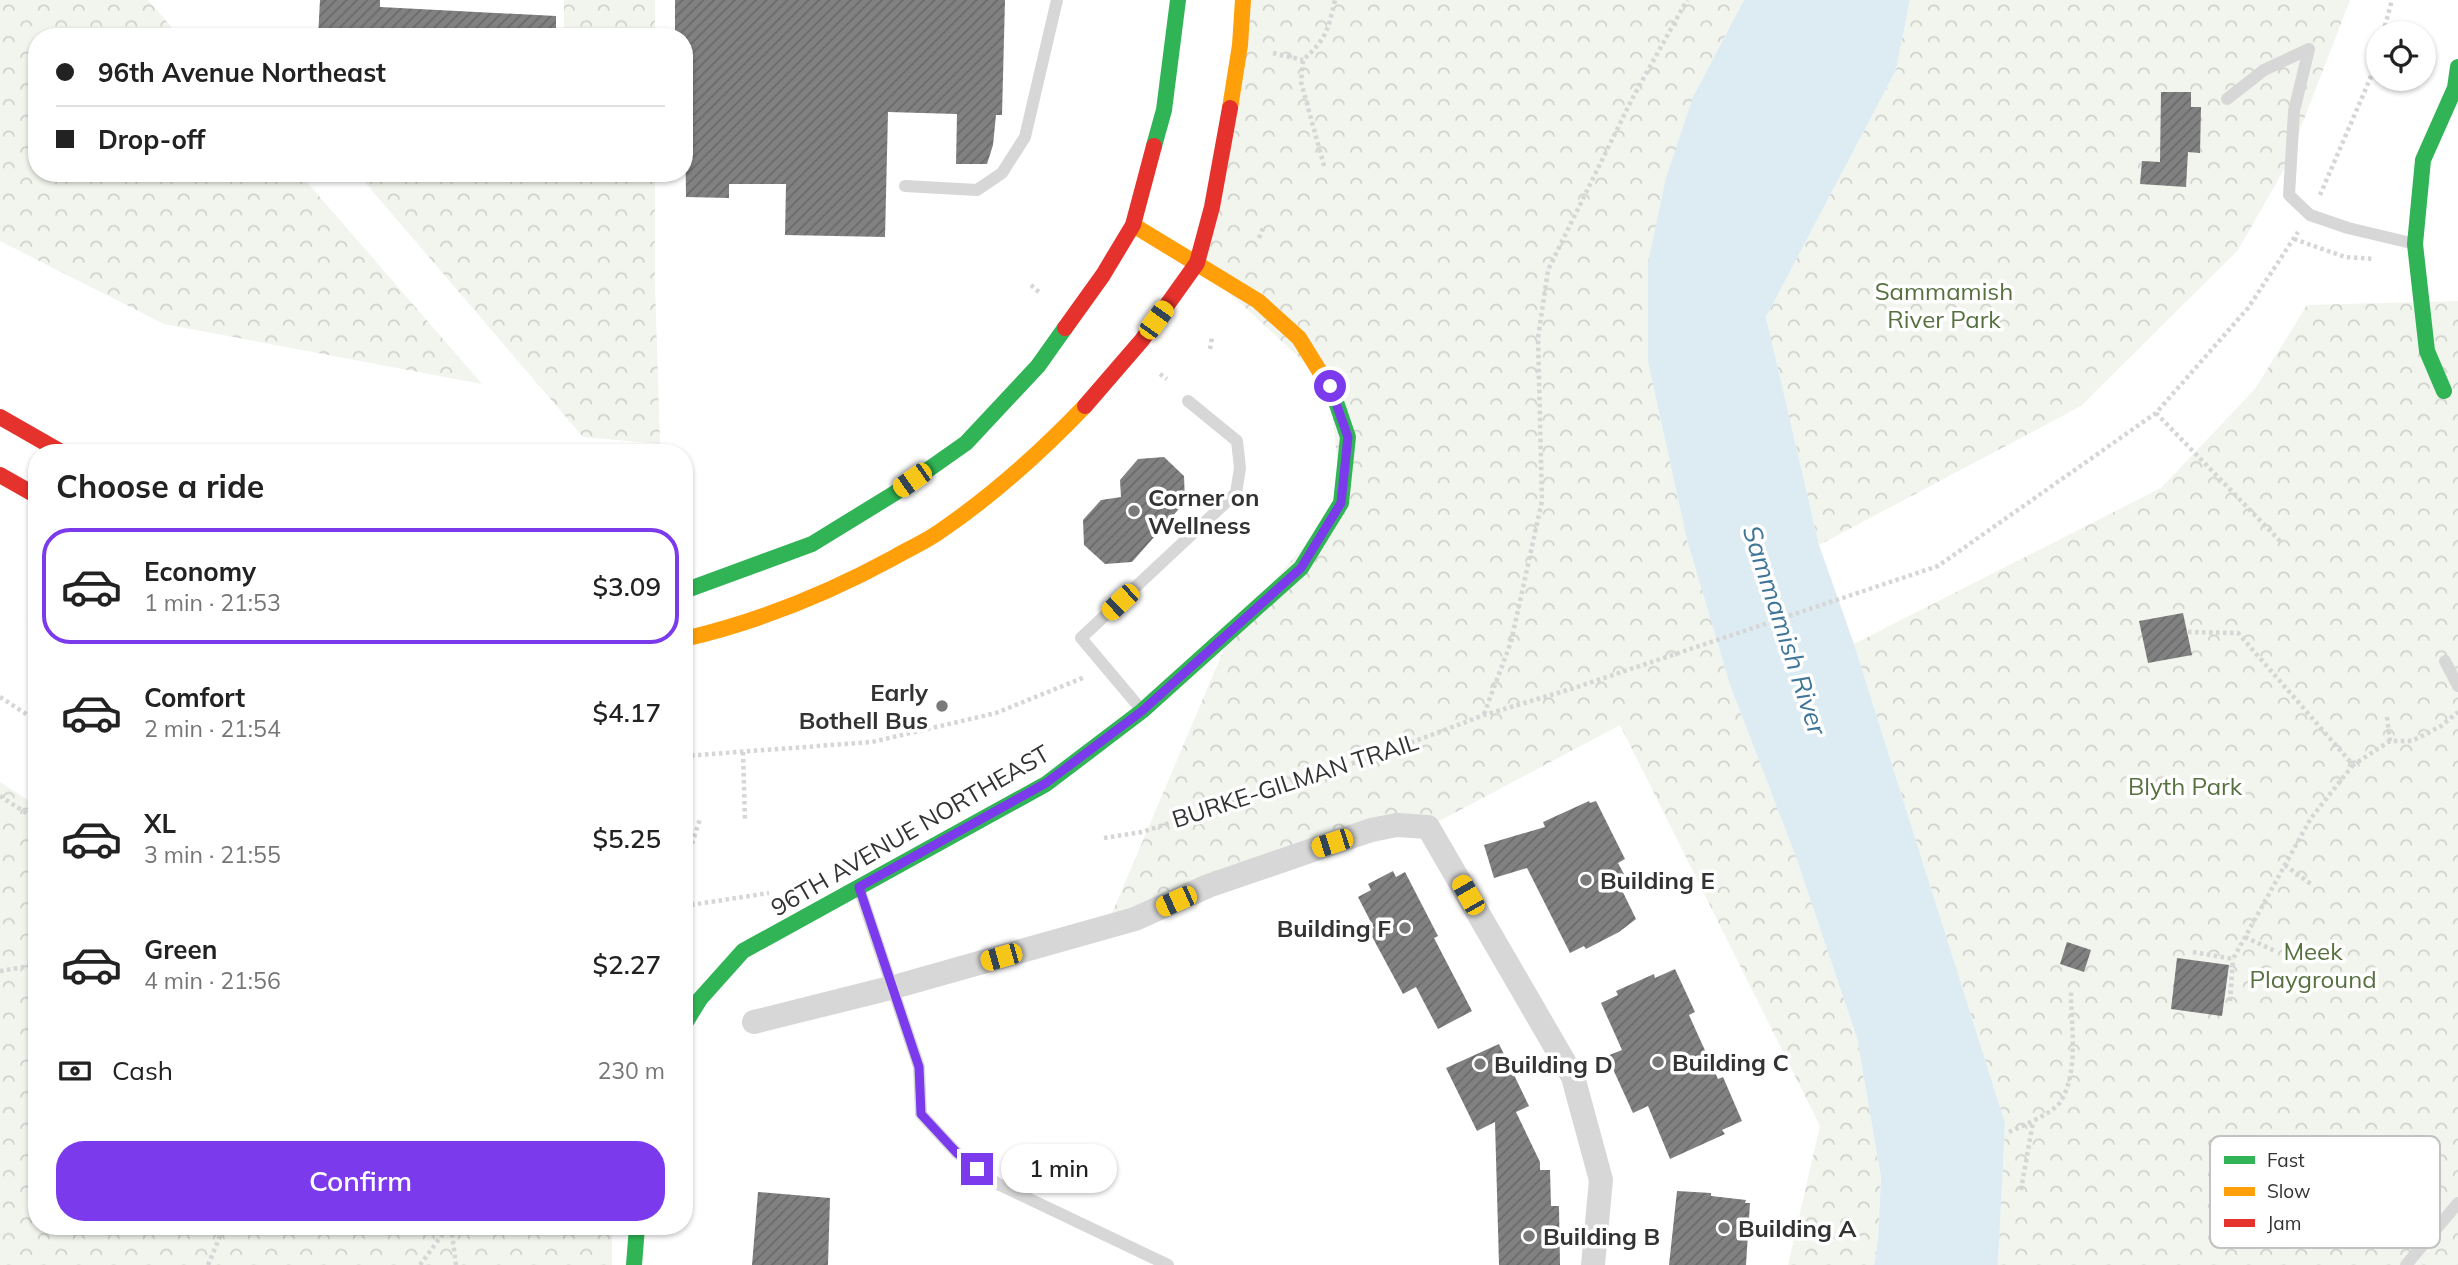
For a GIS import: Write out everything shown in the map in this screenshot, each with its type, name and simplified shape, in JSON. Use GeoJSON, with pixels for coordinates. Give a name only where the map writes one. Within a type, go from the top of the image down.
{"type":"FeatureCollection","features":[{"type":"Feature","properties":{"kind":"main road"},"geometry":{"type":"LineString","coordinates":[[693,588],[812,544],[895,493],[966,443],[1038,366],[1103,275],[1133,225],[1164,110],[1178,0]]}},
{"type":"Feature","properties":{"kind":"main road"},"geometry":{"type":"LineString","coordinates":[[693,637],[783,610],[862,575],[938,533],[1007,480],[1083,408],[1142,340],[1197,263],[1212,207],[1231,102],[1240,45],[1243,0]]}},
{"type":"Feature","properties":{"kind":"main road"},"geometry":{"type":"LineString","coordinates":[[2444,391],[2427,351],[2415,244],[2423,160],[2455,88],[2458,67]]}},
{"type":"Feature","properties":{"kind":"main road","name":"96TH AVENUE NORTHEAST"},"geometry":{"type":"LineString","coordinates":[[693,1010],[743,951],[1046,783],[1142,711],[1301,568],[1341,503],[1348,437],[1330,386],[1299,338],[1258,300],[1133,225]]}},
{"type":"Feature","properties":{"kind":"main road"},"geometry":{"type":"LineString","coordinates":[[0,417],[47,444]]}},
{"type":"Feature","properties":{"kind":"main road"},"geometry":{"type":"LineString","coordinates":[[0,475],[28,491]]}},
{"type":"Feature","properties":{"kind":"main road"},"geometry":{"type":"LineString","coordinates":[[634,1265],[636,1235]]}},
{"type":"Feature","properties":{"kind":"street"},"geometry":{"type":"LineString","coordinates":[[754,1022],[894,987],[1135,919],[1208,887],[1371,830],[1397,825],[1428,827],[1573,1077],[1601,1180],[1593,1265]]}},
{"type":"Feature","properties":{"kind":"lane"},"geometry":{"type":"LineString","coordinates":[[905,186],[977,190],[1002,173],[1025,137],[1057,0]]}},
{"type":"Feature","properties":{"kind":"lane"},"geometry":{"type":"LineString","coordinates":[[2227,99],[2264,70],[2309,48],[2294,111],[2289,195],[2310,215],[2348,228],[2415,244]]}},
{"type":"Feature","properties":{"kind":"lane"},"geometry":{"type":"LineString","coordinates":[[1142,711],[1082,638],[1236,493],[1240,468],[1237,441],[1188,401]]}},
{"type":"Feature","properties":{"kind":"lane"},"geometry":{"type":"LineString","coordinates":[[2445,661],[2458,686]]}},
{"type":"Feature","properties":{"kind":"lane"},"geometry":{"type":"LineString","coordinates":[[859,887],[919,1067],[921,1114],[957,1153],[998,1184],[1168,1265]]}},
{"type":"Feature","properties":{"kind":"lane"},"geometry":{"type":"LineString","coordinates":[[2440,1224],[2458,1203]]}},
{"type":"Feature","properties":{"kind":"lane"},"geometry":{"type":"LineString","coordinates":[[2406,1265],[2420,1248]]}},
{"type":"Feature","properties":{"kind":"path"},"geometry":{"type":"LineString","coordinates":[[1324,166],[1301,82],[1303,60],[1321,44],[1335,0]]}},
{"type":"Feature","properties":{"kind":"path"},"geometry":{"type":"LineString","coordinates":[[1484,715],[1511,642],[1542,501],[1538,338],[1548,270],[1632,99],[1687,0]]}},
{"type":"Feature","properties":{"kind":"path"},"geometry":{"type":"LineString","coordinates":[[2386,21],[2392,0]]}},
{"type":"Feature","properties":{"kind":"path","name":"BURKE-GILMAN TRAIL"},"geometry":{"type":"LineString","coordinates":[[1104,838],[1142,832],[1381,754],[1484,715],[1572,690],[1938,566],[2156,413],[2248,308],[2310,215],[2366,88]]}},
{"type":"Feature","properties":{"kind":"path"},"geometry":{"type":"LineString","coordinates":[[1259,238],[1263,228]]}},
{"type":"Feature","properties":{"kind":"path"},"geometry":{"type":"LineString","coordinates":[[1031,285],[1040,293]]}},
{"type":"Feature","properties":{"kind":"path"},"geometry":{"type":"LineString","coordinates":[[1210,349],[1212,338]]}},
{"type":"Feature","properties":{"kind":"path"},"geometry":{"type":"LineString","coordinates":[[1160,374],[1167,379]]}},
{"type":"Feature","properties":{"kind":"path"},"geometry":{"type":"LineString","coordinates":[[2156,413],[2280,541]]}},
{"type":"Feature","properties":{"kind":"path"},"geometry":{"type":"LineString","coordinates":[[2188,632],[2238,633],[2353,765]]}},
{"type":"Feature","properties":{"kind":"path"},"geometry":{"type":"LineString","coordinates":[[693,755],[872,742],[996,713],[1062,686]]}},
{"type":"Feature","properties":{"kind":"path"},"geometry":{"type":"LineString","coordinates":[[0,697],[28,715]]}},
{"type":"Feature","properties":{"kind":"path"},"geometry":{"type":"LineString","coordinates":[[2230,1001],[2233,959],[2311,818],[2353,765],[2390,741],[2412,741],[2441,726],[2458,712]]}},
{"type":"Feature","properties":{"kind":"path"},"geometry":{"type":"LineString","coordinates":[[2387,717],[2390,741]]}},
{"type":"Feature","properties":{"kind":"path"},"geometry":{"type":"LineString","coordinates":[[743,752],[745,821]]}},
{"type":"Feature","properties":{"kind":"path"},"geometry":{"type":"LineString","coordinates":[[0,796],[28,814]]}},
{"type":"Feature","properties":{"kind":"path"},"geometry":{"type":"LineString","coordinates":[[693,839],[700,818]]}},
{"type":"Feature","properties":{"kind":"path"},"geometry":{"type":"LineString","coordinates":[[2285,864],[2311,884]]}},
{"type":"Feature","properties":{"kind":"path"},"geometry":{"type":"LineString","coordinates":[[693,905],[769,893]]}},
{"type":"Feature","properties":{"kind":"path"},"geometry":{"type":"LineString","coordinates":[[2245,937],[2275,951]]}},
{"type":"Feature","properties":{"kind":"path"},"geometry":{"type":"LineString","coordinates":[[2193,952],[2233,959]]}},
{"type":"Feature","properties":{"kind":"path"},"geometry":{"type":"LineString","coordinates":[[0,971],[28,966]]}},
{"type":"Feature","properties":{"kind":"path"},"geometry":{"type":"LineString","coordinates":[[2009,1132],[2060,1103],[2071,1070],[2071,992]]}},
{"type":"Feature","properties":{"kind":"path"},"geometry":{"type":"LineString","coordinates":[[2021,1190],[2034,1120]]}},
{"type":"Feature","properties":{"kind":"path"},"geometry":{"type":"LineString","coordinates":[[208,1265],[221,1235]]}},
{"type":"Feature","properties":{"kind":"path"},"geometry":{"type":"LineString","coordinates":[[420,1265],[444,1235]]}},
{"type":"Feature","properties":{"kind":"path"},"geometry":{"type":"LineString","coordinates":[[451,1235],[456,1265]]}},
{"type":"Feature","properties":{"kind":"green space"},"geometry":{"type":"Polygon","coordinates":[[[0,0],[148,0],[172,28],[28,28],[28,182],[307,182],[482,384],[164,324],[0,241],[0,0]]]}},
{"type":"Feature","properties":{"kind":"green space"},"geometry":{"type":"Polygon","coordinates":[[[564,0],[655,0],[655,28],[564,28],[564,0]]]}},
{"type":"Feature","properties":{"kind":"green space"},"geometry":{"type":"Polygon","coordinates":[[[1243,0],[1744,0],[1693,97],[1648,362],[1687,540],[1730,685],[1796,857],[1857,1038],[1881,1177],[1874,1265],[1788,1265],[1820,1126],[1620,725],[1428,827],[1110,918],[1233,628],[1341,503],[1330,386],[1197,263],[1243,0]]]}},
{"type":"Feature","properties":{"kind":"green space","name":"Sammamish River Park"},"geometry":{"type":"Polygon","coordinates":[[[1910,0],[2350,0],[2286,166],[2238,250],[2081,406],[1819,545],[1766,317],[1896,70],[1910,0]]]}},
{"type":"Feature","properties":{"kind":"green space"},"geometry":{"type":"Polygon","coordinates":[[[365,182],[655,182],[660,444],[583,437],[365,182]]]}},
{"type":"Feature","properties":{"kind":"green space","name":"Blyth Park"},"geometry":{"type":"Polygon","coordinates":[[[2458,301],[2458,1265],[1998,1265],[2005,1123],[1854,644],[2161,488],[2255,389],[2307,305],[2458,301]]]}},
{"type":"Feature","properties":{"kind":"green space"},"geometry":{"type":"Polygon","coordinates":[[[0,782],[28,800],[28,1235],[612,1235],[612,1265],[0,1265],[0,782]]]}},
{"type":"Feature","properties":{"kind":"water","name":"Sammamish River"},"geometry":{"type":"Polygon","coordinates":[[[1744,0],[1910,0],[1896,70],[1766,317],[1819,545],[1854,644],[2005,1123],[1998,1265],[1874,1265],[1881,1177],[1857,1038],[1796,857],[1730,685],[1687,540],[1648,362],[1648,263],[1666,178],[1693,97],[1744,0]]]}},
{"type":"Feature","properties":{"kind":"building"},"geometry":{"type":"Polygon","coordinates":[[[320,0],[380,0],[380,7],[556,16],[556,28],[318,28],[320,0]]]}},
{"type":"Feature","properties":{"kind":"building"},"geometry":{"type":"Polygon","coordinates":[[[675,0],[1005,0],[1002,115],[996,115],[993,145],[987,164],[956,164],[957,114],[888,112],[885,237],[785,235],[786,184],[729,184],[729,198],[686,197],[686,182],[693,182],[693,28],[675,28],[675,0]]]}},
{"type":"Feature","properties":{"kind":"building"},"geometry":{"type":"Polygon","coordinates":[[[2161,92],[2191,92],[2191,107],[2201,107],[2200,153],[2188,152],[2186,187],[2140,184],[2142,161],[2160,162],[2161,92]]]}},
{"type":"Feature","properties":{"kind":"building","name":"Corner on Wellness"},"geometry":{"type":"Polygon","coordinates":[[[1164,457],[1184,476],[1185,502],[1132,562],[1105,564],[1084,545],[1083,520],[1101,500],[1121,497],[1120,480],[1138,459],[1164,457]]]}},
{"type":"Feature","properties":{"kind":"building"},"geometry":{"type":"Polygon","coordinates":[[[2183,613],[2192,655],[2148,663],[2139,621],[2183,613]]]}},
{"type":"Feature","properties":{"kind":"building","name":"Building E"},"geometry":{"type":"Polygon","coordinates":[[[1589,801],[1596,801],[1625,859],[1618,863],[1625,876],[1617,880],[1636,919],[1619,932],[1586,949],[1584,946],[1570,953],[1527,868],[1494,878],[1484,845],[1545,827],[1543,822],[1589,801]]]}},
{"type":"Feature","properties":{"kind":"building","name":"Building F"},"geometry":{"type":"Polygon","coordinates":[[[1393,871],[1396,877],[1405,872],[1438,936],[1434,938],[1472,1011],[1438,1029],[1416,987],[1403,994],[1369,931],[1374,928],[1358,897],[1371,890],[1368,884],[1393,871]]]}},
{"type":"Feature","properties":{"kind":"building"},"geometry":{"type":"Polygon","coordinates":[[[2067,942],[2091,950],[2084,972],[2060,964],[2067,942]]]}},
{"type":"Feature","properties":{"kind":"building"},"geometry":{"type":"Polygon","coordinates":[[[2177,958],[2229,965],[2222,1016],[2171,1009],[2177,958]]]}},
{"type":"Feature","properties":{"kind":"building","name":"Building C"},"geometry":{"type":"Polygon","coordinates":[[[1675,969],[1695,1012],[1689,1015],[1718,1079],[1723,1077],[1742,1121],[1722,1130],[1725,1134],[1670,1159],[1648,1106],[1633,1113],[1607,1056],[1622,1050],[1601,1003],[1618,995],[1616,991],[1654,974],[1655,978],[1675,969]]]}},
{"type":"Feature","properties":{"kind":"building"},"geometry":{"type":"Polygon","coordinates":[[[1499,1044],[1529,1106],[1516,1112],[1540,1162],[1540,1170],[1550,1170],[1551,1206],[1559,1206],[1560,1265],[1499,1265],[1495,1122],[1477,1131],[1446,1068],[1499,1044]]]}},
{"type":"Feature","properties":{"kind":"building","name":"Building A"},"geometry":{"type":"Polygon","coordinates":[[[1677,1191],[1711,1193],[1711,1196],[1746,1200],[1745,1203],[1750,1203],[1746,1265],[1669,1265],[1677,1191]]]}},
{"type":"Feature","properties":{"kind":"building"},"geometry":{"type":"Polygon","coordinates":[[[758,1192],[830,1198],[828,1265],[752,1265],[758,1192]]]}},
{"type":"Feature","properties":{"kind":"traffic: fast"},"geometry":{"type":"LineString","coordinates":[[1154,146],[1164,110],[1178,0]]}},
{"type":"Feature","properties":{"kind":"traffic: fast"},"geometry":{"type":"LineString","coordinates":[[2444,391],[2427,351],[2415,244],[2423,160],[2455,88],[2458,67]]}},
{"type":"Feature","properties":{"kind":"traffic: fast"},"geometry":{"type":"LineString","coordinates":[[693,588],[812,544],[895,493],[966,443],[1038,366],[1065,328]]}},
{"type":"Feature","properties":{"kind":"traffic: fast"},"geometry":{"type":"LineString","coordinates":[[693,1010],[743,951],[1046,784],[1142,711],[1301,568],[1341,503],[1348,437],[1333,393]]}},
{"type":"Feature","properties":{"kind":"traffic: fast"},"geometry":{"type":"LineString","coordinates":[[634,1265],[636,1235]]}},
{"type":"Feature","properties":{"kind":"traffic: slow"},"geometry":{"type":"LineString","coordinates":[[1230,108],[1240,45],[1243,0]]}},
{"type":"Feature","properties":{"kind":"traffic: slow"},"geometry":{"type":"LineString","coordinates":[[1133,225],[1258,301],[1299,338],[1333,393]]}},
{"type":"Feature","properties":{"kind":"traffic: slow"},"geometry":{"type":"LineString","coordinates":[[693,636],[791,606],[868,571],[928,539],[997,488],[1085,406]]}},
{"type":"Feature","properties":{"kind":"traffic: jam"},"geometry":{"type":"LineString","coordinates":[[1085,406],[1142,340],[1197,263],[1212,207],[1230,108]]}},
{"type":"Feature","properties":{"kind":"traffic: jam"},"geometry":{"type":"LineString","coordinates":[[1065,328],[1103,275],[1133,225],[1154,146]]}},
{"type":"Feature","properties":{"kind":"traffic: jam"},"geometry":{"type":"LineString","coordinates":[[0,417],[47,444]]}},
{"type":"Feature","properties":{"kind":"traffic: jam"},"geometry":{"type":"LineString","coordinates":[[0,475],[28,491]]}},
{"type":"Feature","properties":{"kind":"place","name":"Corner on Wellness"},"geometry":{"type":"Point","coordinates":[1134,511]}},
{"type":"Feature","properties":{"kind":"place","name":"Early Bothell Bus"},"geometry":{"type":"Point","coordinates":[942,706]}},
{"type":"Feature","properties":{"kind":"place","name":"Building E"},"geometry":{"type":"Point","coordinates":[1586,880]}},
{"type":"Feature","properties":{"kind":"place","name":"Building F"},"geometry":{"type":"Point","coordinates":[1405,928]}},
{"type":"Feature","properties":{"kind":"place","name":"Building C"},"geometry":{"type":"Point","coordinates":[1658,1062]}},
{"type":"Feature","properties":{"kind":"place","name":"Building D"},"geometry":{"type":"Point","coordinates":[1480,1064]}},
{"type":"Feature","properties":{"kind":"place","name":"Building A"},"geometry":{"type":"Point","coordinates":[1724,1228]}},
{"type":"Feature","properties":{"kind":"place","name":"Building B"},"geometry":{"type":"Point","coordinates":[1529,1236]}},
{"type":"Feature","properties":{"kind":"route"},"geometry":{"type":"LineString","coordinates":[[977,1169],[957,1153],[921,1114],[919,1067],[859,887],[1046,783],[1142,711],[1301,568],[1341,503],[1348,437],[1330,386]]}},
{"type":"Feature","properties":{"kind":"park label","name":"Meek Playground"},"geometry":{"type":"Point","coordinates":[2313,965]}}]}
